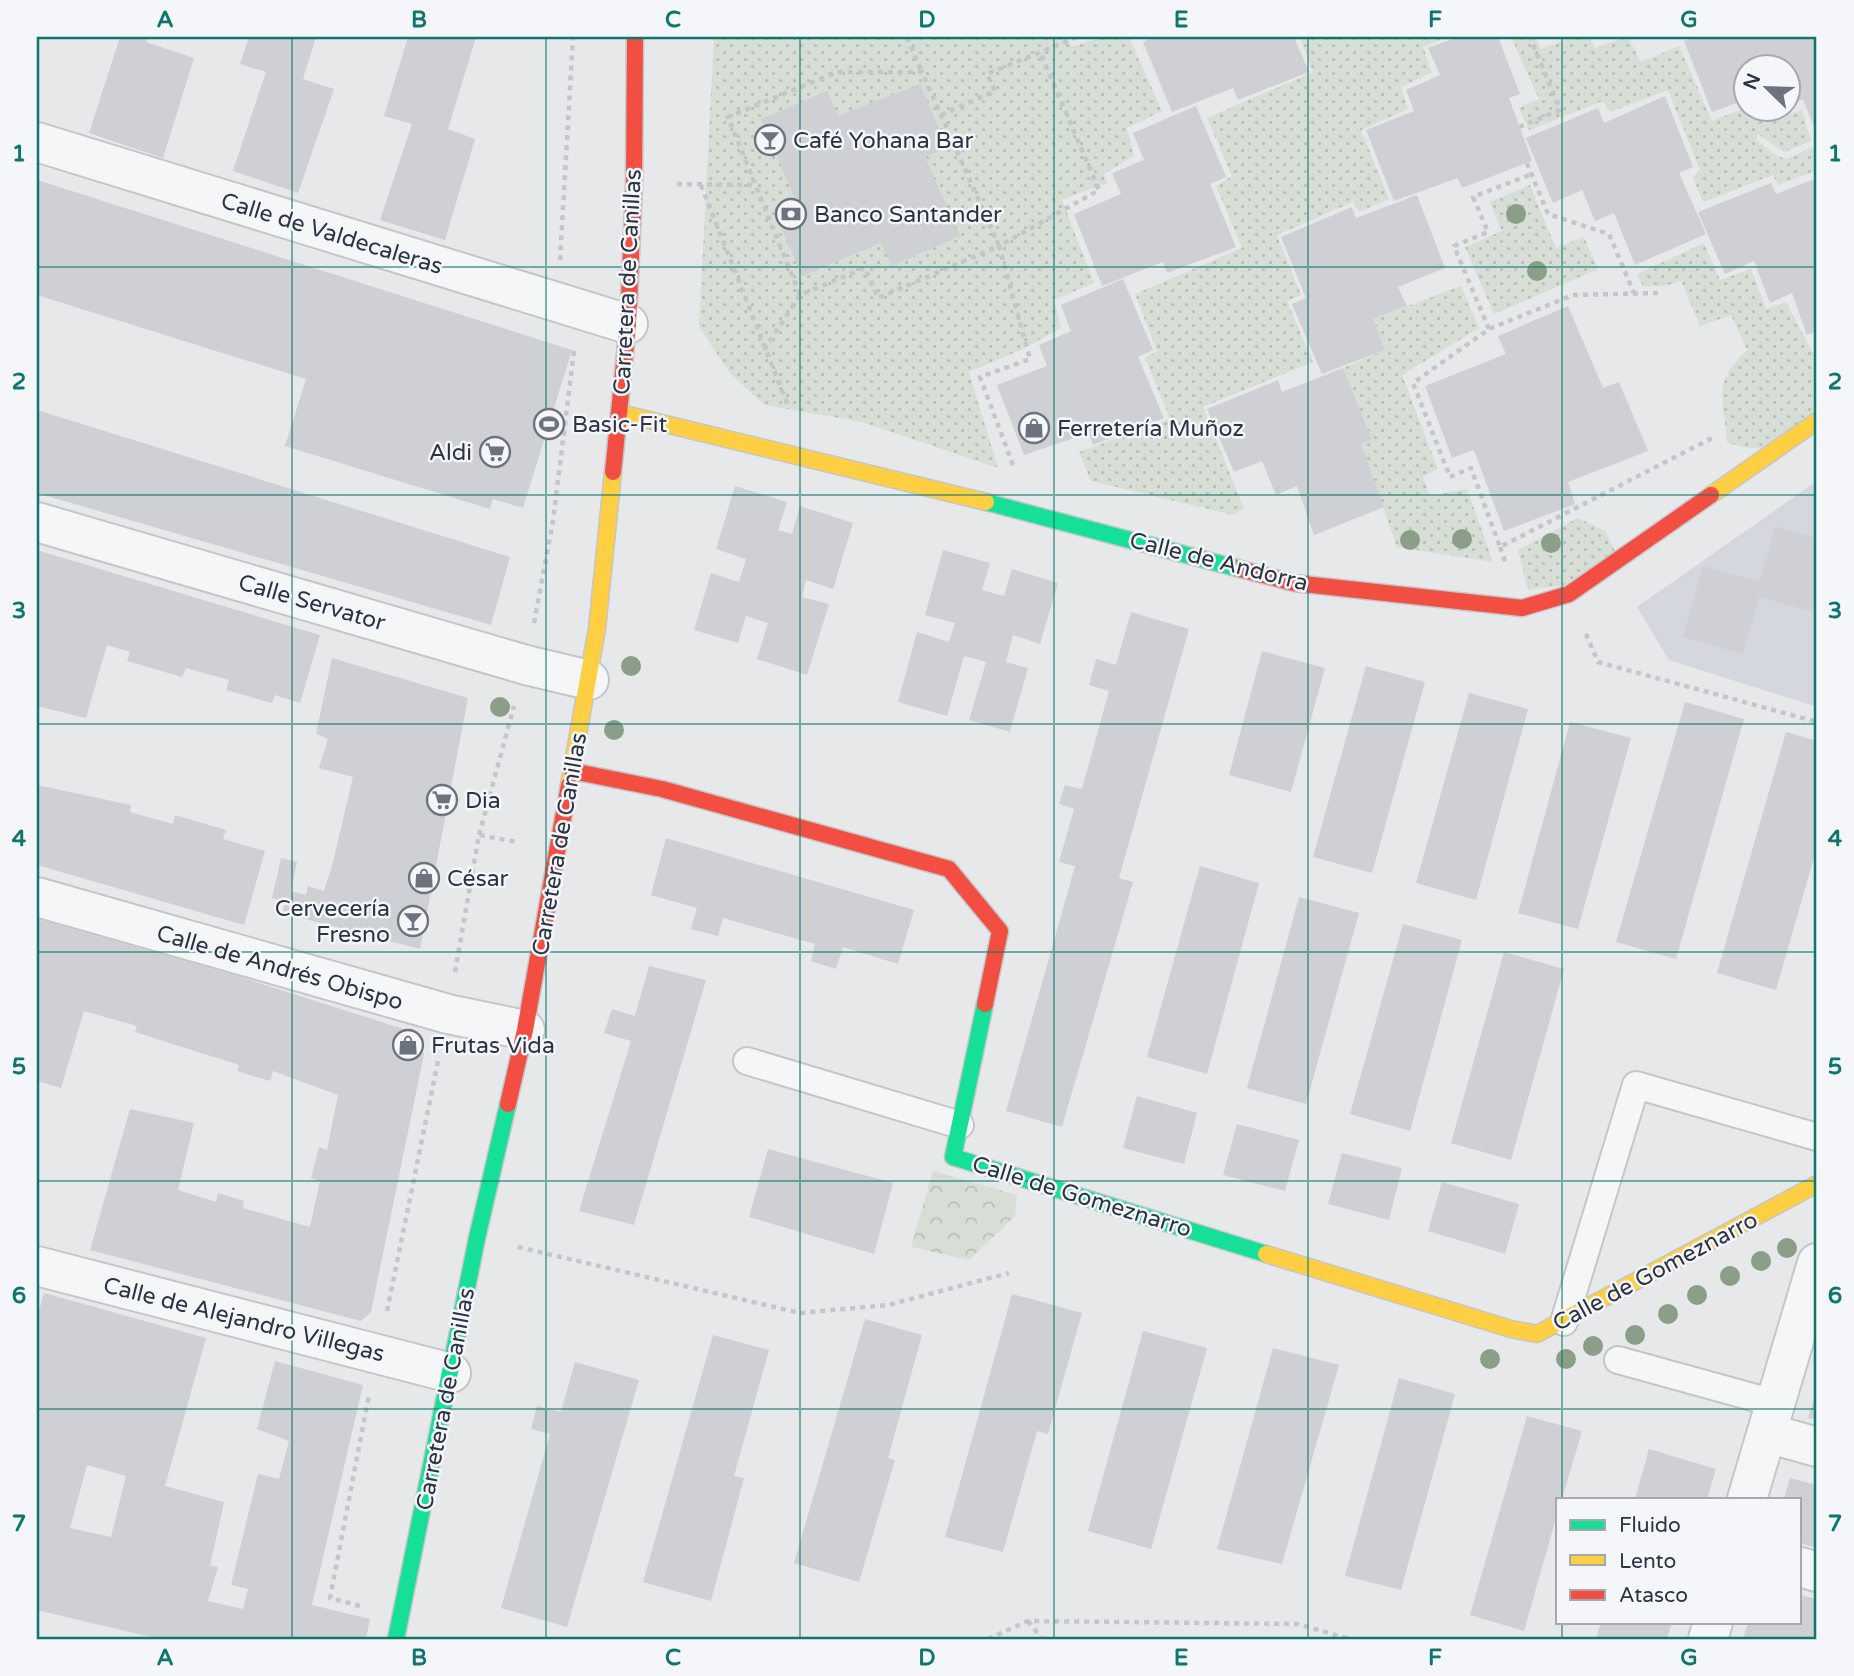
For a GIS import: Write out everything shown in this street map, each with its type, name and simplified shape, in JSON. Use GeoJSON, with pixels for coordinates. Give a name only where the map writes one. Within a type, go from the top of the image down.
{"type":"FeatureCollection","features":[{"type":"Feature","properties":{"kind":"street","name":"Carretera de Canillas"},"geometry":{"type":"LineString","coordinates":[[396,1639],[477,1238],[525,1030],[597,629],[628,324],[634,184],[635,37]]}},
{"type":"Feature","properties":{"kind":"street","name":"Calle de Valdecaleras"},"geometry":{"type":"LineString","coordinates":[[37,142],[628,324]]}},
{"type":"Feature","properties":{"kind":"street","name":"Calle de Andorra"},"geometry":{"type":"LineString","coordinates":[[620,413],[1032,514],[1294,583],[1522,608],[1569,594],[1817,422]]}},
{"type":"Feature","properties":{"kind":"street","name":"Calle Servator"},"geometry":{"type":"LineString","coordinates":[[37,522],[526,665],[589,680]]}},
{"type":"Feature","properties":{"kind":"street","name":"Calle de Gomeznarro"},"geometry":{"type":"LineString","coordinates":[[572,771],[662,789],[949,869],[1000,931],[953,1157],[1511,1329],[1537,1334],[1564,1322],[1817,1184]]}},
{"type":"Feature","properties":{"kind":"street","name":"Calle de Andrés Obispo"},"geometry":{"type":"LineString","coordinates":[[37,898],[448,1014],[525,1030]]}},
{"type":"Feature","properties":{"kind":"street"},"geometry":{"type":"LineString","coordinates":[[1747,1498],[1770,1418],[1810,1313],[1817,1263]]}},
{"type":"Feature","properties":{"kind":"street","name":"Calle de Alejandro Villegas"},"geometry":{"type":"LineString","coordinates":[[37,1266],[451,1373]]}},
{"type":"Feature","properties":{"kind":"street"},"geometry":{"type":"LineString","coordinates":[[1770,1418],[1817,1447]]}},
{"type":"Feature","properties":{"kind":"lane"},"geometry":{"type":"LineString","coordinates":[[747,1060],[960,1125]]}},
{"type":"Feature","properties":{"kind":"lane"},"geometry":{"type":"LineString","coordinates":[[1564,1322],[1636,1085],[1817,1137]]}},
{"type":"Feature","properties":{"kind":"lane"},"geometry":{"type":"LineString","coordinates":[[1618,1360],[1770,1418]]}},
{"type":"Feature","properties":{"kind":"path"},"geometry":{"type":"LineString","coordinates":[[367,1608],[330,1598],[448,1014],[479,835],[526,665],[553,521],[575,349],[567,330],[555,321],[565,215],[573,37]]}},
{"type":"Feature","properties":{"kind":"path"},"geometry":{"type":"LineString","coordinates":[[907,37],[999,246],[1030,359],[980,377],[1032,514]]}},
{"type":"Feature","properties":{"kind":"path"},"geometry":{"type":"LineString","coordinates":[[941,115],[995,91],[987,74],[1077,37]]}},
{"type":"Feature","properties":{"kind":"path"},"geometry":{"type":"LineString","coordinates":[[1520,127],[1560,110],[1530,37]]}},
{"type":"Feature","properties":{"kind":"path"},"geometry":{"type":"LineString","coordinates":[[764,350],[800,295],[865,268],[878,298],[999,246],[1099,190],[1041,52]]}},
{"type":"Feature","properties":{"kind":"path"},"geometry":{"type":"LineString","coordinates":[[800,295],[728,117],[837,72],[922,72]]}},
{"type":"Feature","properties":{"kind":"path"},"geometry":{"type":"LineString","coordinates":[[1527,163],[1548,215],[1609,234],[1634,293]]}},
{"type":"Feature","properties":{"kind":"path"},"geometry":{"type":"LineString","coordinates":[[1489,329],[1454,246],[1488,232],[1473,197],[1532,174]]}},
{"type":"Feature","properties":{"kind":"path"},"geometry":{"type":"LineString","coordinates":[[634,184],[755,185]]}},
{"type":"Feature","properties":{"kind":"path"},"geometry":{"type":"LineString","coordinates":[[701,185],[786,400]]}},
{"type":"Feature","properties":{"kind":"path"},"geometry":{"type":"LineString","coordinates":[[1658,293],[1573,295],[1489,329],[1413,383],[1450,477],[1471,468],[1500,547],[1713,437]]}},
{"type":"Feature","properties":{"kind":"path"},"geometry":{"type":"LineString","coordinates":[[1569,594],[1598,662],[1817,722]]}},
{"type":"Feature","properties":{"kind":"path"},"geometry":{"type":"LineString","coordinates":[[479,835],[556,849]]}},
{"type":"Feature","properties":{"kind":"path"},"geometry":{"type":"LineString","coordinates":[[477,1238],[800,1313],[888,1305],[1009,1273]]}},
{"type":"Feature","properties":{"kind":"path"},"geometry":{"type":"LineString","coordinates":[[1028,1621],[1042,1639]]}},
{"type":"Feature","properties":{"kind":"path"},"geometry":{"type":"LineString","coordinates":[[988,1639],[1028,1621],[1298,1624],[1349,1639]]}},
{"type":"Feature","properties":{"kind":"shaded area"},"geometry":{"type":"Polygon","coordinates":[[[1817,481],[1817,707],[1669,660],[1637,607],[1817,481]]]}},
{"type":"Feature","properties":{"kind":"green space"},"geometry":{"type":"Polygon","coordinates":[[[714,37],[1066,37],[1072,47],[1100,37],[1129,37],[1162,111],[1127,128],[1134,156],[1104,174],[1107,183],[1062,200],[1094,283],[1054,300],[1061,328],[1021,350],[969,372],[998,468],[862,422],[764,405],[730,373],[699,327],[714,37]]]}},
{"type":"Feature","properties":{"kind":"green space"},"geometry":{"type":"Polygon","coordinates":[[[1299,37],[1449,37],[1423,47],[1432,72],[1401,87],[1408,109],[1361,130],[1389,199],[1359,212],[1353,202],[1277,235],[1301,295],[1287,301],[1313,362],[1203,407],[1244,509],[1233,515],[1091,481],[1079,452],[1170,419],[1145,358],[1157,351],[1135,294],[1242,248],[1216,186],[1232,176],[1207,118],[1313,72],[1299,37]]]}},
{"type":"Feature","properties":{"kind":"green space"},"geometry":{"type":"Polygon","coordinates":[[[1511,37],[1535,37],[1541,49],[1573,37],[1589,37],[1595,48],[1628,37],[1641,62],[1679,46],[1712,121],[1731,114],[1731,122],[1801,122],[1802,110],[1811,141],[1784,152],[1758,134],[1756,140],[1777,156],[1787,159],[1817,145],[1817,170],[1778,185],[1773,175],[1703,202],[1693,178],[1700,170],[1668,90],[1610,112],[1603,101],[1529,130],[1519,108],[1539,99],[1511,37]]]}},
{"type":"Feature","properties":{"kind":"green space"},"geometry":{"type":"Polygon","coordinates":[[[1530,185],[1556,248],[1584,237],[1598,269],[1494,314],[1465,247],[1502,231],[1490,202],[1530,185]]]}},
{"type":"Feature","properties":{"kind":"green space"},"geometry":{"type":"Polygon","coordinates":[[[1704,243],[1720,280],[1751,269],[1766,309],[1786,302],[1817,361],[1817,412],[1785,437],[1766,447],[1742,447],[1727,442],[1722,392],[1728,373],[1747,350],[1731,315],[1700,326],[1681,281],[1664,286],[1643,286],[1637,274],[1704,243]]]}},
{"type":"Feature","properties":{"kind":"green space"},"geometry":{"type":"Polygon","coordinates":[[[1461,286],[1479,328],[1402,375],[1438,469],[1423,477],[1430,496],[1467,489],[1493,562],[1397,547],[1361,444],[1372,439],[1343,368],[1385,350],[1373,319],[1461,286]]]}},
{"type":"Feature","properties":{"kind":"green space"},"geometry":{"type":"Polygon","coordinates":[[[1578,518],[1605,531],[1616,553],[1564,585],[1528,590],[1518,550],[1578,518]]]}},
{"type":"Feature","properties":{"kind":"green space"},"geometry":{"type":"Polygon","coordinates":[[[933,1171],[1017,1195],[1015,1216],[969,1260],[911,1247],[933,1171]]]}},
{"type":"Feature","properties":{"kind":"building"},"geometry":{"type":"Polygon","coordinates":[[[120,37],[148,37],[146,42],[194,58],[163,158],[89,133],[120,37]]]}},
{"type":"Feature","properties":{"kind":"building"},"geometry":{"type":"Polygon","coordinates":[[[249,37],[316,37],[303,79],[334,89],[298,193],[233,171],[266,72],[240,64],[249,37]]]}},
{"type":"Feature","properties":{"kind":"building"},"geometry":{"type":"Polygon","coordinates":[[[408,37],[476,37],[448,129],[475,139],[445,240],[380,220],[412,124],[384,116],[408,37]]]}},
{"type":"Feature","properties":{"kind":"building"},"geometry":{"type":"Polygon","coordinates":[[[1155,37],[1294,37],[1309,72],[1238,100],[1233,88],[1172,112],[1143,42],[1155,37]]]}},
{"type":"Feature","properties":{"kind":"building"},"geometry":{"type":"Polygon","coordinates":[[[1458,37],[1498,37],[1520,94],[1509,98],[1532,161],[1462,188],[1458,178],[1394,201],[1366,130],[1414,111],[1406,90],[1440,75],[1428,48],[1458,37]]]}},
{"type":"Feature","properties":{"kind":"building"},"geometry":{"type":"Polygon","coordinates":[[[1694,37],[1817,37],[1817,126],[1814,127],[1803,99],[1801,100],[1801,52],[1731,52],[1731,105],[1712,112],[1684,41],[1694,37]]]}},
{"type":"Feature","properties":{"kind":"building"},"geometry":{"type":"Polygon","coordinates":[[[920,84],[947,147],[925,157],[960,236],[892,266],[881,243],[802,276],[773,208],[795,199],[761,119],[827,91],[838,116],[920,84]]]}},
{"type":"Feature","properties":{"kind":"building"},"geometry":{"type":"Polygon","coordinates":[[[1665,96],[1693,167],[1679,173],[1706,234],[1635,265],[1614,213],[1595,221],[1582,190],[1553,203],[1526,138],[1598,108],[1604,123],[1665,96]]]}},
{"type":"Feature","properties":{"kind":"building"},"geometry":{"type":"Polygon","coordinates":[[[1196,106],[1226,177],[1210,184],[1236,247],[1167,273],[1163,262],[1102,286],[1074,214],[1121,194],[1112,173],[1144,160],[1133,133],[1196,106]]]}},
{"type":"Feature","properties":{"kind":"building"},"geometry":{"type":"Polygon","coordinates":[[[1817,178],[1817,331],[1807,335],[1792,293],[1770,303],[1754,261],[1725,274],[1698,212],[1771,183],[1776,194],[1817,178]]]}},
{"type":"Feature","properties":{"kind":"building"},"geometry":{"type":"Polygon","coordinates":[[[37,180],[572,350],[523,508],[493,499],[490,509],[285,446],[306,379],[37,295],[37,180]]]}},
{"type":"Feature","properties":{"kind":"building"},"geometry":{"type":"Polygon","coordinates":[[[1417,195],[1445,268],[1398,287],[1407,306],[1373,319],[1385,350],[1322,374],[1292,304],[1306,298],[1281,237],[1352,207],[1356,218],[1417,195]]]}},
{"type":"Feature","properties":{"kind":"building"},"geometry":{"type":"Polygon","coordinates":[[[1123,279],[1153,350],[1138,357],[1164,418],[1093,445],[1089,433],[1024,455],[997,385],[1047,366],[1039,345],[1071,331],[1061,305],[1123,279]]]}},
{"type":"Feature","properties":{"kind":"building"},"geometry":{"type":"Polygon","coordinates":[[[1568,306],[1603,388],[1619,382],[1648,451],[1568,482],[1575,504],[1504,531],[1474,450],[1452,458],[1425,386],[1506,354],[1498,336],[1568,306]]]}},
{"type":"Feature","properties":{"kind":"building"},"geometry":{"type":"Polygon","coordinates":[[[1343,368],[1372,439],[1361,444],[1384,507],[1314,535],[1297,486],[1276,495],[1262,461],[1234,472],[1207,409],[1278,380],[1282,392],[1343,368]]]}},
{"type":"Feature","properties":{"kind":"building"},"geometry":{"type":"Polygon","coordinates":[[[37,410],[510,557],[491,625],[37,493],[37,410]]]}},
{"type":"Feature","properties":{"kind":"building"},"geometry":{"type":"Polygon","coordinates":[[[735,486],[787,502],[778,530],[792,534],[800,506],[853,523],[833,589],[806,580],[802,597],[829,604],[807,675],[757,659],[768,623],[746,616],[738,643],[694,630],[711,573],[739,582],[746,559],[716,549],[735,486]]]}},
{"type":"Feature","properties":{"kind":"building"},"geometry":{"type":"Polygon","coordinates":[[[1775,527],[1817,538],[1817,613],[1759,597],[1743,654],[1683,637],[1703,566],[1760,582],[1775,527]]]}},
{"type":"Feature","properties":{"kind":"building"},"geometry":{"type":"Polygon","coordinates":[[[37,550],[320,635],[300,703],[275,695],[272,703],[226,690],[229,680],[186,668],[182,677],[127,661],[130,652],[107,645],[86,718],[37,706],[37,550]]]}},
{"type":"Feature","properties":{"kind":"building"},"geometry":{"type":"Polygon","coordinates":[[[943,550],[990,563],[982,590],[1004,596],[1012,569],[1058,583],[1040,644],[1013,635],[1006,662],[1028,668],[1010,732],[969,720],[986,662],[964,656],[947,716],[898,702],[917,632],[949,642],[955,623],[925,615],[943,550]]]}},
{"type":"Feature","properties":{"kind":"building"},"geometry":{"type":"Polygon","coordinates":[[[1131,612],[1189,629],[1119,878],[1133,882],[1062,1127],[1006,1111],[1075,866],[1059,862],[1074,809],[1059,804],[1065,785],[1082,789],[1109,691],[1089,685],[1096,659],[1116,665],[1131,612]]]}},
{"type":"Feature","properties":{"kind":"building"},"geometry":{"type":"Polygon","coordinates":[[[1262,651],[1325,668],[1291,792],[1229,775],[1262,651]]]}},
{"type":"Feature","properties":{"kind":"building"},"geometry":{"type":"Polygon","coordinates":[[[332,658],[468,698],[420,949],[282,913],[286,902],[272,898],[281,858],[297,862],[291,891],[306,895],[308,886],[324,891],[332,866],[353,777],[319,768],[328,739],[316,734],[332,658]]]}},
{"type":"Feature","properties":{"kind":"building"},"geometry":{"type":"Polygon","coordinates":[[[1366,666],[1425,682],[1372,873],[1313,857],[1366,666]]]}},
{"type":"Feature","properties":{"kind":"building"},"geometry":{"type":"Polygon","coordinates":[[[1469,693],[1528,709],[1476,900],[1416,883],[1469,693]]]}},
{"type":"Feature","properties":{"kind":"building"},"geometry":{"type":"Polygon","coordinates":[[[1685,702],[1744,719],[1676,959],[1616,942],[1685,702]]]}},
{"type":"Feature","properties":{"kind":"building"},"geometry":{"type":"Polygon","coordinates":[[[1570,722],[1631,738],[1578,929],[1518,913],[1570,722]]]}},
{"type":"Feature","properties":{"kind":"building"},"geometry":{"type":"Polygon","coordinates":[[[1786,732],[1817,741],[1817,847],[1776,990],[1717,973],[1786,732]]]}},
{"type":"Feature","properties":{"kind":"building"},"geometry":{"type":"Polygon","coordinates":[[[37,785],[131,805],[130,812],[173,824],[175,815],[226,830],[223,839],[265,851],[244,925],[37,865],[37,785]]]}},
{"type":"Feature","properties":{"kind":"building"},"geometry":{"type":"Polygon","coordinates":[[[666,838],[914,910],[898,964],[843,947],[836,969],[811,961],[815,944],[723,918],[718,936],[691,929],[697,908],[651,895],[666,838]]]}},
{"type":"Feature","properties":{"kind":"building"},"geometry":{"type":"Polygon","coordinates":[[[1200,866],[1259,883],[1207,1074],[1147,1057],[1200,866]]]}},
{"type":"Feature","properties":{"kind":"building"},"geometry":{"type":"Polygon","coordinates":[[[1299,897],[1359,913],[1306,1104],[1247,1088],[1299,897]]]}},
{"type":"Feature","properties":{"kind":"building"},"geometry":{"type":"Polygon","coordinates":[[[37,919],[237,976],[410,1031],[424,1054],[371,1312],[361,1321],[90,1250],[130,1109],[194,1123],[178,1190],[216,1202],[218,1193],[244,1201],[243,1208],[310,1227],[320,1181],[311,1178],[319,1147],[327,1150],[338,1095],[273,1071],[270,1081],[237,1071],[239,1065],[135,1032],[137,1026],[84,1011],[61,1088],[37,1081],[37,919]]]}},
{"type":"Feature","properties":{"kind":"building"},"geometry":{"type":"Polygon","coordinates":[[[1403,924],[1462,940],[1410,1131],[1350,1114],[1403,924]]]}},
{"type":"Feature","properties":{"kind":"building"},"geometry":{"type":"Polygon","coordinates":[[[1504,952],[1564,969],[1511,1160],[1451,1143],[1504,952]]]}},
{"type":"Feature","properties":{"kind":"building"},"geometry":{"type":"Polygon","coordinates":[[[649,966],[706,980],[634,1225],[579,1211],[631,1041],[604,1033],[612,1009],[635,1016],[649,966]]]}},
{"type":"Feature","properties":{"kind":"building"},"geometry":{"type":"Polygon","coordinates":[[[1137,1096],[1197,1113],[1184,1164],[1123,1148],[1137,1096]]]}},
{"type":"Feature","properties":{"kind":"building"},"geometry":{"type":"Polygon","coordinates":[[[1237,1124],[1299,1140],[1285,1191],[1223,1175],[1237,1124]]]}},
{"type":"Feature","properties":{"kind":"building"},"geometry":{"type":"Polygon","coordinates":[[[768,1149],[893,1183],[874,1254],[749,1217],[768,1149]]]}},
{"type":"Feature","properties":{"kind":"building"},"geometry":{"type":"Polygon","coordinates":[[[1342,1153],[1402,1168],[1389,1220],[1328,1204],[1342,1153]]]}},
{"type":"Feature","properties":{"kind":"building"},"geometry":{"type":"Polygon","coordinates":[[[1442,1182],[1519,1204],[1505,1254],[1428,1231],[1442,1182]]]}},
{"type":"Feature","properties":{"kind":"building"},"geometry":{"type":"Polygon","coordinates":[[[44,1293],[206,1338],[165,1486],[224,1502],[210,1566],[218,1567],[208,1601],[243,1609],[248,1589],[231,1585],[258,1474],[279,1479],[289,1441],[257,1429],[275,1361],[363,1385],[312,1605],[370,1619],[366,1639],[159,1639],[37,1610],[37,1318],[44,1293]],[[87,1465],[70,1528],[111,1537],[126,1476],[87,1465]]]}},
{"type":"Feature","properties":{"kind":"building"},"geometry":{"type":"Polygon","coordinates":[[[1012,1294],[1082,1313],[1048,1434],[1037,1431],[1003,1552],[945,1537],[1012,1294]]]}},
{"type":"Feature","properties":{"kind":"building"},"geometry":{"type":"Polygon","coordinates":[[[865,1319],[922,1335],[888,1458],[895,1460],[859,1582],[794,1563],[865,1319]]]}},
{"type":"Feature","properties":{"kind":"building"},"geometry":{"type":"Polygon","coordinates":[[[1143,1331],[1207,1348],[1151,1549],[1088,1531],[1143,1331]]]}},
{"type":"Feature","properties":{"kind":"building"},"geometry":{"type":"Polygon","coordinates":[[[713,1335],[769,1350],[734,1476],[744,1478],[711,1601],[643,1582],[713,1335]]]}},
{"type":"Feature","properties":{"kind":"building"},"geometry":{"type":"Polygon","coordinates":[[[1273,1348],[1339,1365],[1282,1564],[1217,1549],[1273,1348]]]}},
{"type":"Feature","properties":{"kind":"building"},"geometry":{"type":"Polygon","coordinates":[[[575,1362],[639,1380],[567,1627],[501,1608],[550,1434],[531,1429],[537,1406],[561,1412],[575,1362]]]}},
{"type":"Feature","properties":{"kind":"building"},"geometry":{"type":"Polygon","coordinates":[[[1399,1378],[1455,1394],[1401,1590],[1345,1576],[1399,1378]]]}},
{"type":"Feature","properties":{"kind":"building"},"geometry":{"type":"Polygon","coordinates":[[[1817,1390],[1817,1420],[1808,1418],[1817,1390]]]}},
{"type":"Feature","properties":{"kind":"building"},"geometry":{"type":"Polygon","coordinates":[[[1527,1416],[1582,1431],[1562,1498],[1556,1498],[1556,1518],[1524,1631],[1470,1615],[1527,1416]]]}},
{"type":"Feature","properties":{"kind":"building"},"geometry":{"type":"Polygon","coordinates":[[[1649,1449],[1716,1469],[1707,1498],[1635,1498],[1649,1449]]]}},
{"type":"Feature","properties":{"kind":"building"},"geometry":{"type":"Polygon","coordinates":[[[1790,1478],[1817,1485],[1817,1548],[1801,1543],[1801,1498],[1784,1498],[1790,1478]]]}},
{"type":"Feature","properties":{"kind":"building"},"geometry":{"type":"Polygon","coordinates":[[[1801,1595],[1817,1599],[1817,1639],[1743,1639],[1747,1624],[1801,1624],[1801,1595]]]}},
{"type":"Feature","properties":{"kind":"building"},"geometry":{"type":"Polygon","coordinates":[[[1600,1624],[1671,1624],[1667,1639],[1596,1639],[1600,1624]]]}},
{"type":"Feature","properties":{"kind":"traffic: fast"},"geometry":{"type":"LineString","coordinates":[[986,502],[1240,569]]}},
{"type":"Feature","properties":{"kind":"traffic: fast"},"geometry":{"type":"LineString","coordinates":[[985,1004],[953,1157],[1266,1254]]}},
{"type":"Feature","properties":{"kind":"traffic: fast"},"geometry":{"type":"LineString","coordinates":[[396,1639],[477,1238],[508,1104]]}},
{"type":"Feature","properties":{"kind":"traffic: slow"},"geometry":{"type":"LineString","coordinates":[[620,413],[986,502]]}},
{"type":"Feature","properties":{"kind":"traffic: slow"},"geometry":{"type":"LineString","coordinates":[[1711,495],[1817,421]]}},
{"type":"Feature","properties":{"kind":"traffic: slow"},"geometry":{"type":"LineString","coordinates":[[569,785],[597,629],[613,472]]}},
{"type":"Feature","properties":{"kind":"traffic: slow"},"geometry":{"type":"LineString","coordinates":[[1266,1254],[1511,1329],[1537,1334],[1817,1184]]}},
{"type":"Feature","properties":{"kind":"traffic: jam"},"geometry":{"type":"LineString","coordinates":[[613,472],[628,324],[634,184],[635,37]]}},
{"type":"Feature","properties":{"kind":"traffic: jam"},"geometry":{"type":"LineString","coordinates":[[1240,569],[1294,583],[1522,608],[1569,594],[1711,495]]}},
{"type":"Feature","properties":{"kind":"traffic: jam"},"geometry":{"type":"LineString","coordinates":[[572,771],[662,789],[949,869],[1000,931],[985,1004]]}},
{"type":"Feature","properties":{"kind":"traffic: jam"},"geometry":{"type":"LineString","coordinates":[[508,1104],[525,1030],[569,785]]}},
{"type":"Feature","properties":{"kind":"place","name":"Café Yohana Bar"},"geometry":{"type":"Point","coordinates":[770,140]}},
{"type":"Feature","properties":{"kind":"place","name":"Banco Santander"},"geometry":{"type":"Point","coordinates":[791,214]}},
{"type":"Feature","properties":{"kind":"place","name":"Basic-Fit"},"geometry":{"type":"Point","coordinates":[549,424]}},
{"type":"Feature","properties":{"kind":"place","name":"Ferretería Muñoz"},"geometry":{"type":"Point","coordinates":[1034,428]}},
{"type":"Feature","properties":{"kind":"place","name":"Aldi"},"geometry":{"type":"Point","coordinates":[495,452]}},
{"type":"Feature","properties":{"kind":"place","name":"Dia"},"geometry":{"type":"Point","coordinates":[442,800]}},
{"type":"Feature","properties":{"kind":"place","name":"César"},"geometry":{"type":"Point","coordinates":[424,878]}},
{"type":"Feature","properties":{"kind":"place","name":"Cervecería Fresno"},"geometry":{"type":"Point","coordinates":[413,921]}},
{"type":"Feature","properties":{"kind":"place","name":"Frutas Vida"},"geometry":{"type":"Point","coordinates":[408,1045]}}]}
